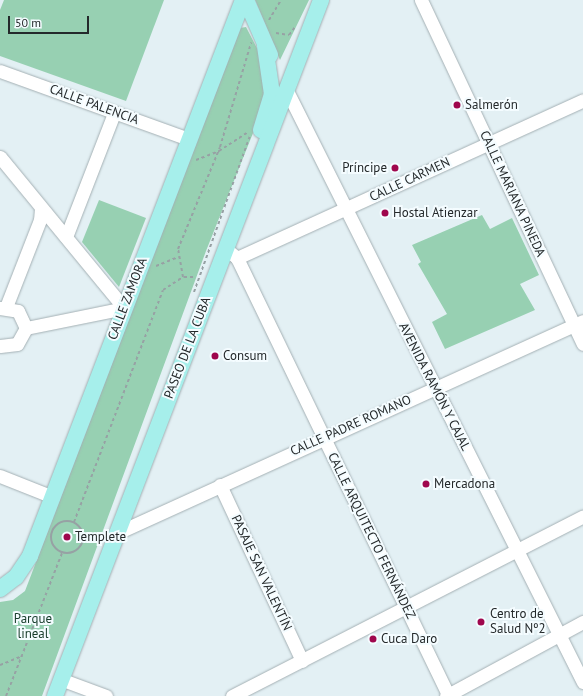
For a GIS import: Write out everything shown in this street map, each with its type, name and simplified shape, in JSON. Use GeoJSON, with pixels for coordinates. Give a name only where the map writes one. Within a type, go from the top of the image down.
{"type":"FeatureCollection","features":[{"type":"Feature","properties":{"kind":"main road"},"geometry":{"type":"LineString","coordinates":[[244,0],[260,40],[287,91]]}},
{"type":"Feature","properties":{"kind":"main road","name":"CALLE ZAMORA"},"geometry":{"type":"LineString","coordinates":[[0,588],[16,577],[30,556],[189,139],[244,0]]}},
{"type":"Feature","properties":{"kind":"main road","name":"PASEO DE LA CUBA"},"geometry":{"type":"LineString","coordinates":[[55,696],[63,680],[119,532],[232,254],[287,91],[321,0]]}},
{"type":"Feature","properties":{"kind":"main road"},"geometry":{"type":"LineString","coordinates":[[232,254],[224,229],[272,94],[260,40]]}},
{"type":"Feature","properties":{"kind":"street","name":"CALLE MARIANA PINEDA"},"geometry":{"type":"LineString","coordinates":[[421,0],[488,144],[578,323],[583,344]]}},
{"type":"Feature","properties":{"kind":"street","name":"CALLE PALENCIA"},"geometry":{"type":"LineString","coordinates":[[5,72],[114,113],[189,139]]}},
{"type":"Feature","properties":{"kind":"street"},"geometry":{"type":"LineString","coordinates":[[0,83],[5,72]]}},
{"type":"Feature","properties":{"kind":"street","name":"AVENIDA RAMÓN Y CAJAL"},"geometry":{"type":"LineString","coordinates":[[287,91],[344,210],[583,682]]}},
{"type":"Feature","properties":{"kind":"street","name":"CALLE CARMEN"},"geometry":{"type":"LineString","coordinates":[[232,254],[344,210],[583,100]]}},
{"type":"Feature","properties":{"kind":"street"},"geometry":{"type":"LineString","coordinates":[[66,238],[114,113]]}},
{"type":"Feature","properties":{"kind":"street"},"geometry":{"type":"LineString","coordinates":[[0,157],[124,308],[26,328]]}},
{"type":"Feature","properties":{"kind":"street"},"geometry":{"type":"LineString","coordinates":[[0,346],[17,344],[26,328],[23,315],[3,307],[40,220],[41,208]]}},
{"type":"Feature","properties":{"kind":"street","name":"CALLE ARQUITECTO FERNÁNDEZ"},"geometry":{"type":"LineString","coordinates":[[232,254],[406,607],[448,696]]}},
{"type":"Feature","properties":{"kind":"street","name":"CALLE PADRE ROMANO"},"geometry":{"type":"LineString","coordinates":[[119,532],[578,323]]}},
{"type":"Feature","properties":{"kind":"street"},"geometry":{"type":"LineString","coordinates":[[0,476],[53,496]]}},
{"type":"Feature","properties":{"kind":"street","name":"PASAJE SAN VALENTÍN"},"geometry":{"type":"LineString","coordinates":[[220,485],[302,661]]}},
{"type":"Feature","properties":{"kind":"street"},"geometry":{"type":"LineString","coordinates":[[237,695],[583,516]]}},
{"type":"Feature","properties":{"kind":"street"},"geometry":{"type":"LineString","coordinates":[[448,696],[583,622]]}},
{"type":"Feature","properties":{"kind":"street"},"geometry":{"type":"LineString","coordinates":[[63,680],[106,696]]}},
{"type":"Feature","properties":{"kind":"path"},"geometry":{"type":"LineString","coordinates":[[183,277],[178,257],[178,248],[219,151],[260,40],[281,0]]}},
{"type":"Feature","properties":{"kind":"path"},"geometry":{"type":"LineString","coordinates":[[260,40],[269,32],[289,35],[298,22]]}},
{"type":"Feature","properties":{"kind":"path"},"geometry":{"type":"LineString","coordinates":[[192,300],[252,127]]}},
{"type":"Feature","properties":{"kind":"path"},"geometry":{"type":"LineString","coordinates":[[189,163],[219,151],[249,132]]}},
{"type":"Feature","properties":{"kind":"path"},"geometry":{"type":"LineString","coordinates":[[151,268],[178,257]]}},
{"type":"Feature","properties":{"kind":"path"},"geometry":{"type":"LineString","coordinates":[[74,522],[163,290],[183,277],[196,276]]}},
{"type":"Feature","properties":{"kind":"path"},"geometry":{"type":"LineString","coordinates":[[60,522],[74,522],[82,533],[80,546],[69,554],[62,553],[54,549],[51,531],[60,522]]}},
{"type":"Feature","properties":{"kind":"path"},"geometry":{"type":"LineString","coordinates":[[6,696],[62,553]]}},
{"type":"Feature","properties":{"kind":"path"},"geometry":{"type":"LineString","coordinates":[[0,665],[22,656]]}},
{"type":"Feature","properties":{"kind":"green space"},"geometry":{"type":"Polygon","coordinates":[[[4,0],[164,0],[126,101],[0,56],[0,10],[4,0]]]}},
{"type":"Feature","properties":{"kind":"green space"},"geometry":{"type":"Polygon","coordinates":[[[255,0],[309,0],[280,60],[256,2],[255,0]]]}},
{"type":"Feature","properties":{"kind":"green space","name":"Parque lineal"},"geometry":{"type":"Polygon","coordinates":[[[246,27],[259,52],[267,98],[206,251],[42,696],[0,696],[0,602],[13,600],[25,591],[240,28],[246,27]]]}},
{"type":"Feature","properties":{"kind":"green space"},"geometry":{"type":"Polygon","coordinates":[[[99,200],[146,218],[119,287],[82,242],[99,200]]]}},
{"type":"Feature","properties":{"kind":"green space"},"geometry":{"type":"Polygon","coordinates":[[[482,215],[490,229],[512,218],[539,275],[520,284],[535,310],[445,349],[432,322],[447,314],[418,264],[421,262],[412,245],[482,215]]]}},
{"type":"Feature","properties":{"kind":"place","name":"Salmerón"},"geometry":{"type":"Point","coordinates":[457,105]}},
{"type":"Feature","properties":{"kind":"place","name":"Príncipe"},"geometry":{"type":"Point","coordinates":[395,168]}},
{"type":"Feature","properties":{"kind":"place","name":"Hostal Atienzar"},"geometry":{"type":"Point","coordinates":[385,213]}},
{"type":"Feature","properties":{"kind":"place","name":"Consum"},"geometry":{"type":"Point","coordinates":[215,356]}},
{"type":"Feature","properties":{"kind":"place","name":"Mercadona"},"geometry":{"type":"Point","coordinates":[426,484]}},
{"type":"Feature","properties":{"kind":"place","name":"Templete"},"geometry":{"type":"Point","coordinates":[67,537]}},
{"type":"Feature","properties":{"kind":"place","name":"Centro de Salud Nº2"},"geometry":{"type":"Point","coordinates":[481,622]}},
{"type":"Feature","properties":{"kind":"place","name":"Cuca Daro"},"geometry":{"type":"Point","coordinates":[373,639]}}]}
